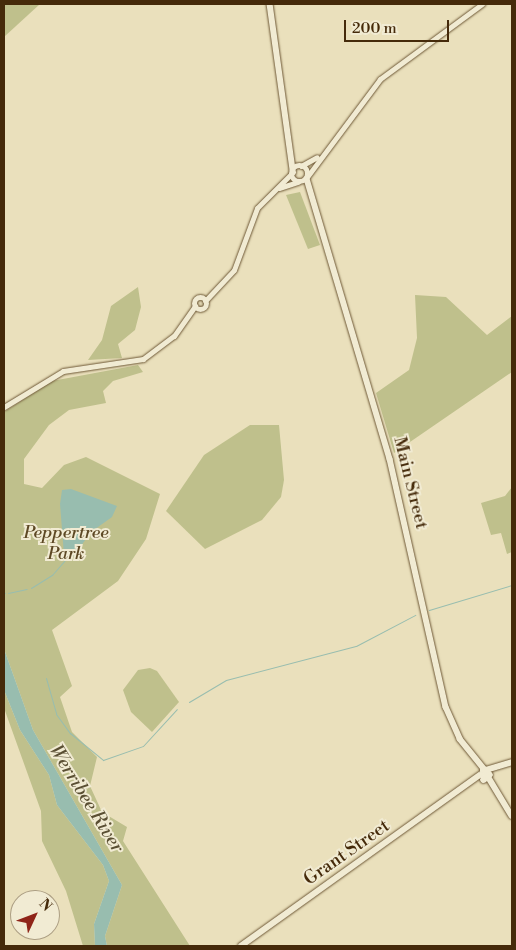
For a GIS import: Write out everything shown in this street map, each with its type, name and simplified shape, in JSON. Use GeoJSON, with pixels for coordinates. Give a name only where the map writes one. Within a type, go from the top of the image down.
{"type":"FeatureCollection","features":[{"type":"Feature","properties":{"kind":"main road"},"geometry":{"type":"LineString","coordinates":[[270,4],[288,132]]}},
{"type":"Feature","properties":{"kind":"main road","name":"Main Street"},"geometry":{"type":"LineString","coordinates":[[288,132],[300,165],[307,178],[314,210],[390,460],[446,707],[476,761],[512,816]]}},
{"type":"Feature","properties":{"kind":"main road","name":"Main Street"},"geometry":{"type":"LineString","coordinates":[[288,132],[293,171],[314,210]]}},
{"type":"Feature","properties":{"kind":"main road"},"geometry":{"type":"LineString","coordinates":[[293,171],[300,165]]}},
{"type":"Feature","properties":{"kind":"main road"},"geometry":{"type":"LineString","coordinates":[[298,183],[307,178]]}},
{"type":"Feature","properties":{"kind":"main road","name":"Grant Street"},"geometry":{"type":"LineString","coordinates":[[241,946],[470,784],[512,763]]}},
{"type":"Feature","properties":{"kind":"street"},"geometry":{"type":"LineString","coordinates":[[307,178],[319,155],[380,79],[482,4]]}},
{"type":"Feature","properties":{"kind":"street"},"geometry":{"type":"LineString","coordinates":[[300,165],[319,155]]}},
{"type":"Feature","properties":{"kind":"street"},"geometry":{"type":"LineString","coordinates":[[4,406],[63,372],[143,359],[163,346],[195,308],[234,270],[252,217],[293,171]]}},
{"type":"Feature","properties":{"kind":"street"},"geometry":{"type":"LineString","coordinates":[[276,189],[298,183]]}},
{"type":"Feature","properties":{"kind":"street"},"geometry":{"type":"LineString","coordinates":[[195,308],[196,299],[204,300]]}},
{"type":"Feature","properties":{"kind":"green space"},"geometry":{"type":"Polygon","coordinates":[[[4,4],[40,4],[4,37],[4,4]]]}},
{"type":"Feature","properties":{"kind":"green space"},"geometry":{"type":"Polygon","coordinates":[[[300,192],[320,245],[308,249],[286,195],[300,192]]]}},
{"type":"Feature","properties":{"kind":"green space"},"geometry":{"type":"Polygon","coordinates":[[[138,287],[141,307],[135,330],[118,344],[122,358],[88,360],[102,340],[111,306],[138,287]]]}},
{"type":"Feature","properties":{"kind":"green space"},"geometry":{"type":"Polygon","coordinates":[[[415,295],[446,297],[487,335],[512,316],[512,372],[394,453],[376,393],[409,370],[417,338],[415,295]]]}},
{"type":"Feature","properties":{"kind":"green space","name":"Peppertree Park"},"geometry":{"type":"Polygon","coordinates":[[[138,365],[143,372],[113,381],[103,391],[106,403],[69,410],[49,425],[24,459],[24,484],[42,488],[64,465],[86,457],[160,494],[146,539],[118,581],[52,630],[72,686],[60,697],[72,732],[97,757],[90,786],[102,812],[127,827],[123,841],[190,946],[107,946],[105,936],[122,885],[33,730],[4,649],[4,412],[52,381],[138,365]]]}},
{"type":"Feature","properties":{"kind":"green space"},"geometry":{"type":"Polygon","coordinates":[[[250,425],[279,425],[284,480],[281,497],[262,520],[205,549],[166,511],[204,455],[250,425]]]}},
{"type":"Feature","properties":{"kind":"green space"},"geometry":{"type":"Polygon","coordinates":[[[512,487],[512,552],[507,554],[501,533],[491,535],[481,503],[505,496],[512,487]]]}},
{"type":"Feature","properties":{"kind":"green space"},"geometry":{"type":"Polygon","coordinates":[[[150,668],[157,671],[179,702],[152,732],[131,712],[123,690],[138,670],[150,668]]]}},
{"type":"Feature","properties":{"kind":"green space"},"geometry":{"type":"Polygon","coordinates":[[[4,690],[20,730],[49,775],[57,805],[103,865],[109,881],[94,924],[95,946],[83,946],[66,891],[42,841],[41,811],[4,708],[4,690]]]}},
{"type":"Feature","properties":{"kind":"shaded area"},"geometry":{"type":"Polygon","coordinates":[[[71,489],[117,506],[112,517],[91,532],[70,561],[64,555],[60,504],[62,490],[71,489]]]}},
{"type":"Feature","properties":{"kind":"shaded area"},"geometry":{"type":"Polygon","coordinates":[[[4,649],[33,730],[122,885],[105,936],[107,946],[95,946],[94,924],[109,881],[103,865],[57,805],[49,775],[20,730],[4,690],[4,649]]]}},
{"type":"Feature","properties":{"kind":"waterway"},"geometry":{"type":"LineString","coordinates":[[31,588],[52,575],[67,558]]}},
{"type":"Feature","properties":{"kind":"waterway"},"geometry":{"type":"LineString","coordinates":[[429,610],[512,585]]}},
{"type":"Feature","properties":{"kind":"waterway"},"geometry":{"type":"LineString","coordinates":[[8,593],[27,589]]}},
{"type":"Feature","properties":{"kind":"waterway"},"geometry":{"type":"LineString","coordinates":[[189,702],[226,680],[356,646],[415,615]]}},
{"type":"Feature","properties":{"kind":"waterway"},"geometry":{"type":"LineString","coordinates":[[46,678],[56,714],[70,733],[103,760],[143,746],[177,709]]}},
{"type":"Feature","properties":{"kind":"water label","name":"Werribee River"},"geometry":{"type":"Point","coordinates":[86,799]}}]}
